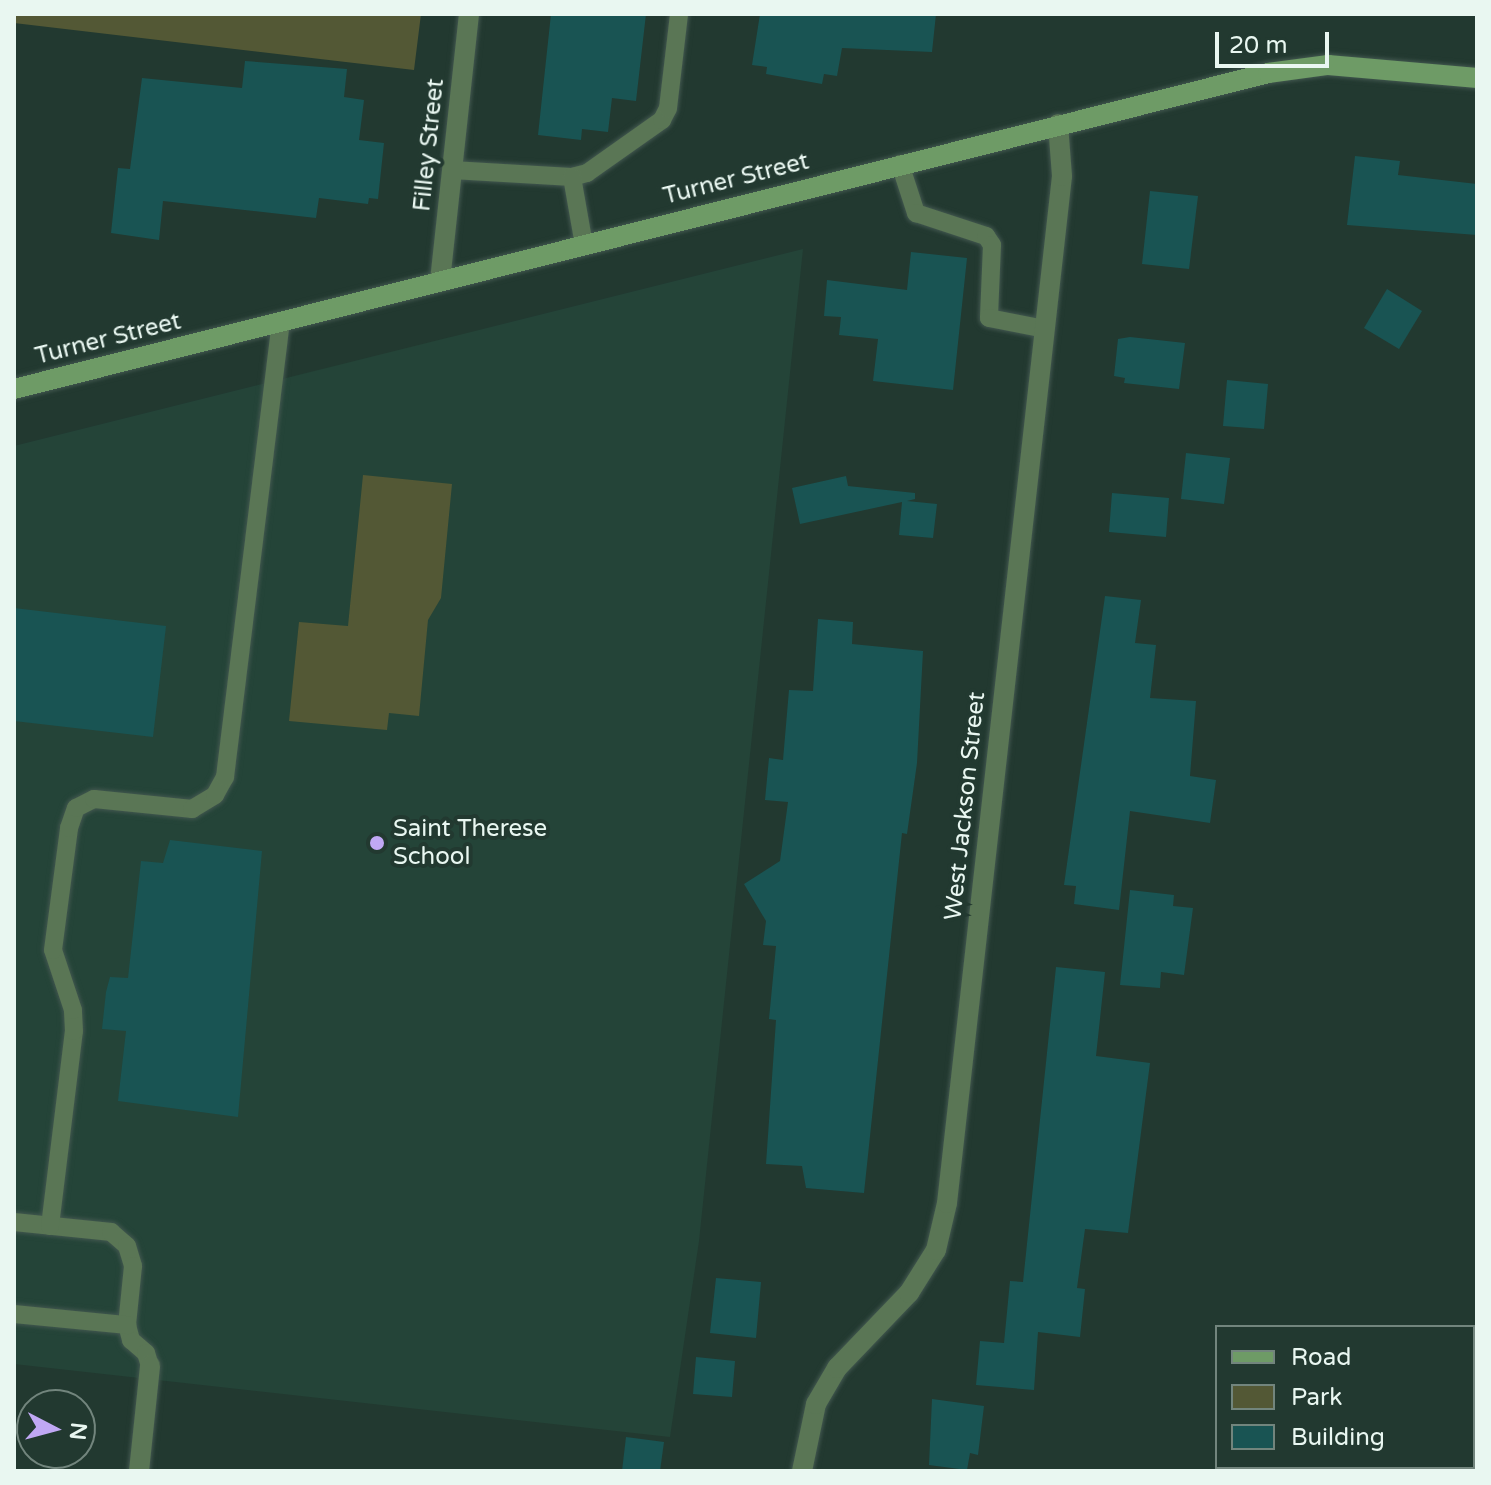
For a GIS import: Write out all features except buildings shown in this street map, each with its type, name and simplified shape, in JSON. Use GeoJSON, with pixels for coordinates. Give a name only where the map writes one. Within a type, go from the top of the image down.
{"type":"FeatureCollection","features":[{"type":"Feature","properties":{"kind":"street","name":"Filley Street"},"geometry":{"type":"LineString","coordinates":[[440,281],[469,14]]}},
{"type":"Feature","properties":{"kind":"street","name":"Turner Street"},"geometry":{"type":"LineString","coordinates":[[14,389],[1268,73],[1328,65],[1477,78]]}},
{"type":"Feature","properties":{"kind":"street","name":"West Jackson Street"},"geometry":{"type":"LineString","coordinates":[[802,1471],[804,1449],[816,1404],[837,1368],[909,1293],[936,1250],[947,1203],[1062,176],[1058,124]]}},
{"type":"Feature","properties":{"kind":"street"},"geometry":{"type":"LineString","coordinates":[[139,1471],[150,1366]]}},
{"type":"Feature","properties":{"kind":"lane"},"geometry":{"type":"LineString","coordinates":[[452,170],[572,177],[587,173],[662,120],[668,108],[679,14]]}},
{"type":"Feature","properties":{"kind":"lane"},"geometry":{"type":"LineString","coordinates":[[900,164],[916,213],[986,236],[992,245],[989,318],[1045,329]]}},
{"type":"Feature","properties":{"kind":"lane"},"geometry":{"type":"LineString","coordinates":[[572,177],[584,245]]}},
{"type":"Feature","properties":{"kind":"lane"},"geometry":{"type":"LineString","coordinates":[[50,1226],[74,1031],[73,1010],[53,950],[69,828],[76,808],[94,799],[192,809],[215,795],[225,777],[281,323]]}},
{"type":"Feature","properties":{"kind":"lane"},"geometry":{"type":"LineString","coordinates":[[14,1222],[111,1232],[127,1246],[133,1266],[127,1325],[131,1340],[146,1353],[150,1366]]}},
{"type":"Feature","properties":{"kind":"lane"},"geometry":{"type":"LineString","coordinates":[[14,1314],[127,1325]]}},
{"type":"Feature","properties":{"kind":"shaded area","name":"Saint Therese School"},"geometry":{"type":"Polygon","coordinates":[[[803,249],[699,1241],[670,1437],[14,1364],[14,446],[803,249]]]}},
{"type":"Feature","properties":{"kind":"green space"},"geometry":{"type":"Polygon","coordinates":[[[14,14],[421,14],[414,70],[14,23],[14,14]]]}},
{"type":"Feature","properties":{"kind":"green space"},"geometry":{"type":"Polygon","coordinates":[[[363,475],[452,484],[441,598],[428,620],[419,716],[389,713],[387,730],[289,721],[299,622],[348,626],[363,475]]]}},
{"type":"Feature","properties":{"kind":"place","name":"Saint Therese School"},"geometry":{"type":"Point","coordinates":[377,843]}}]}
